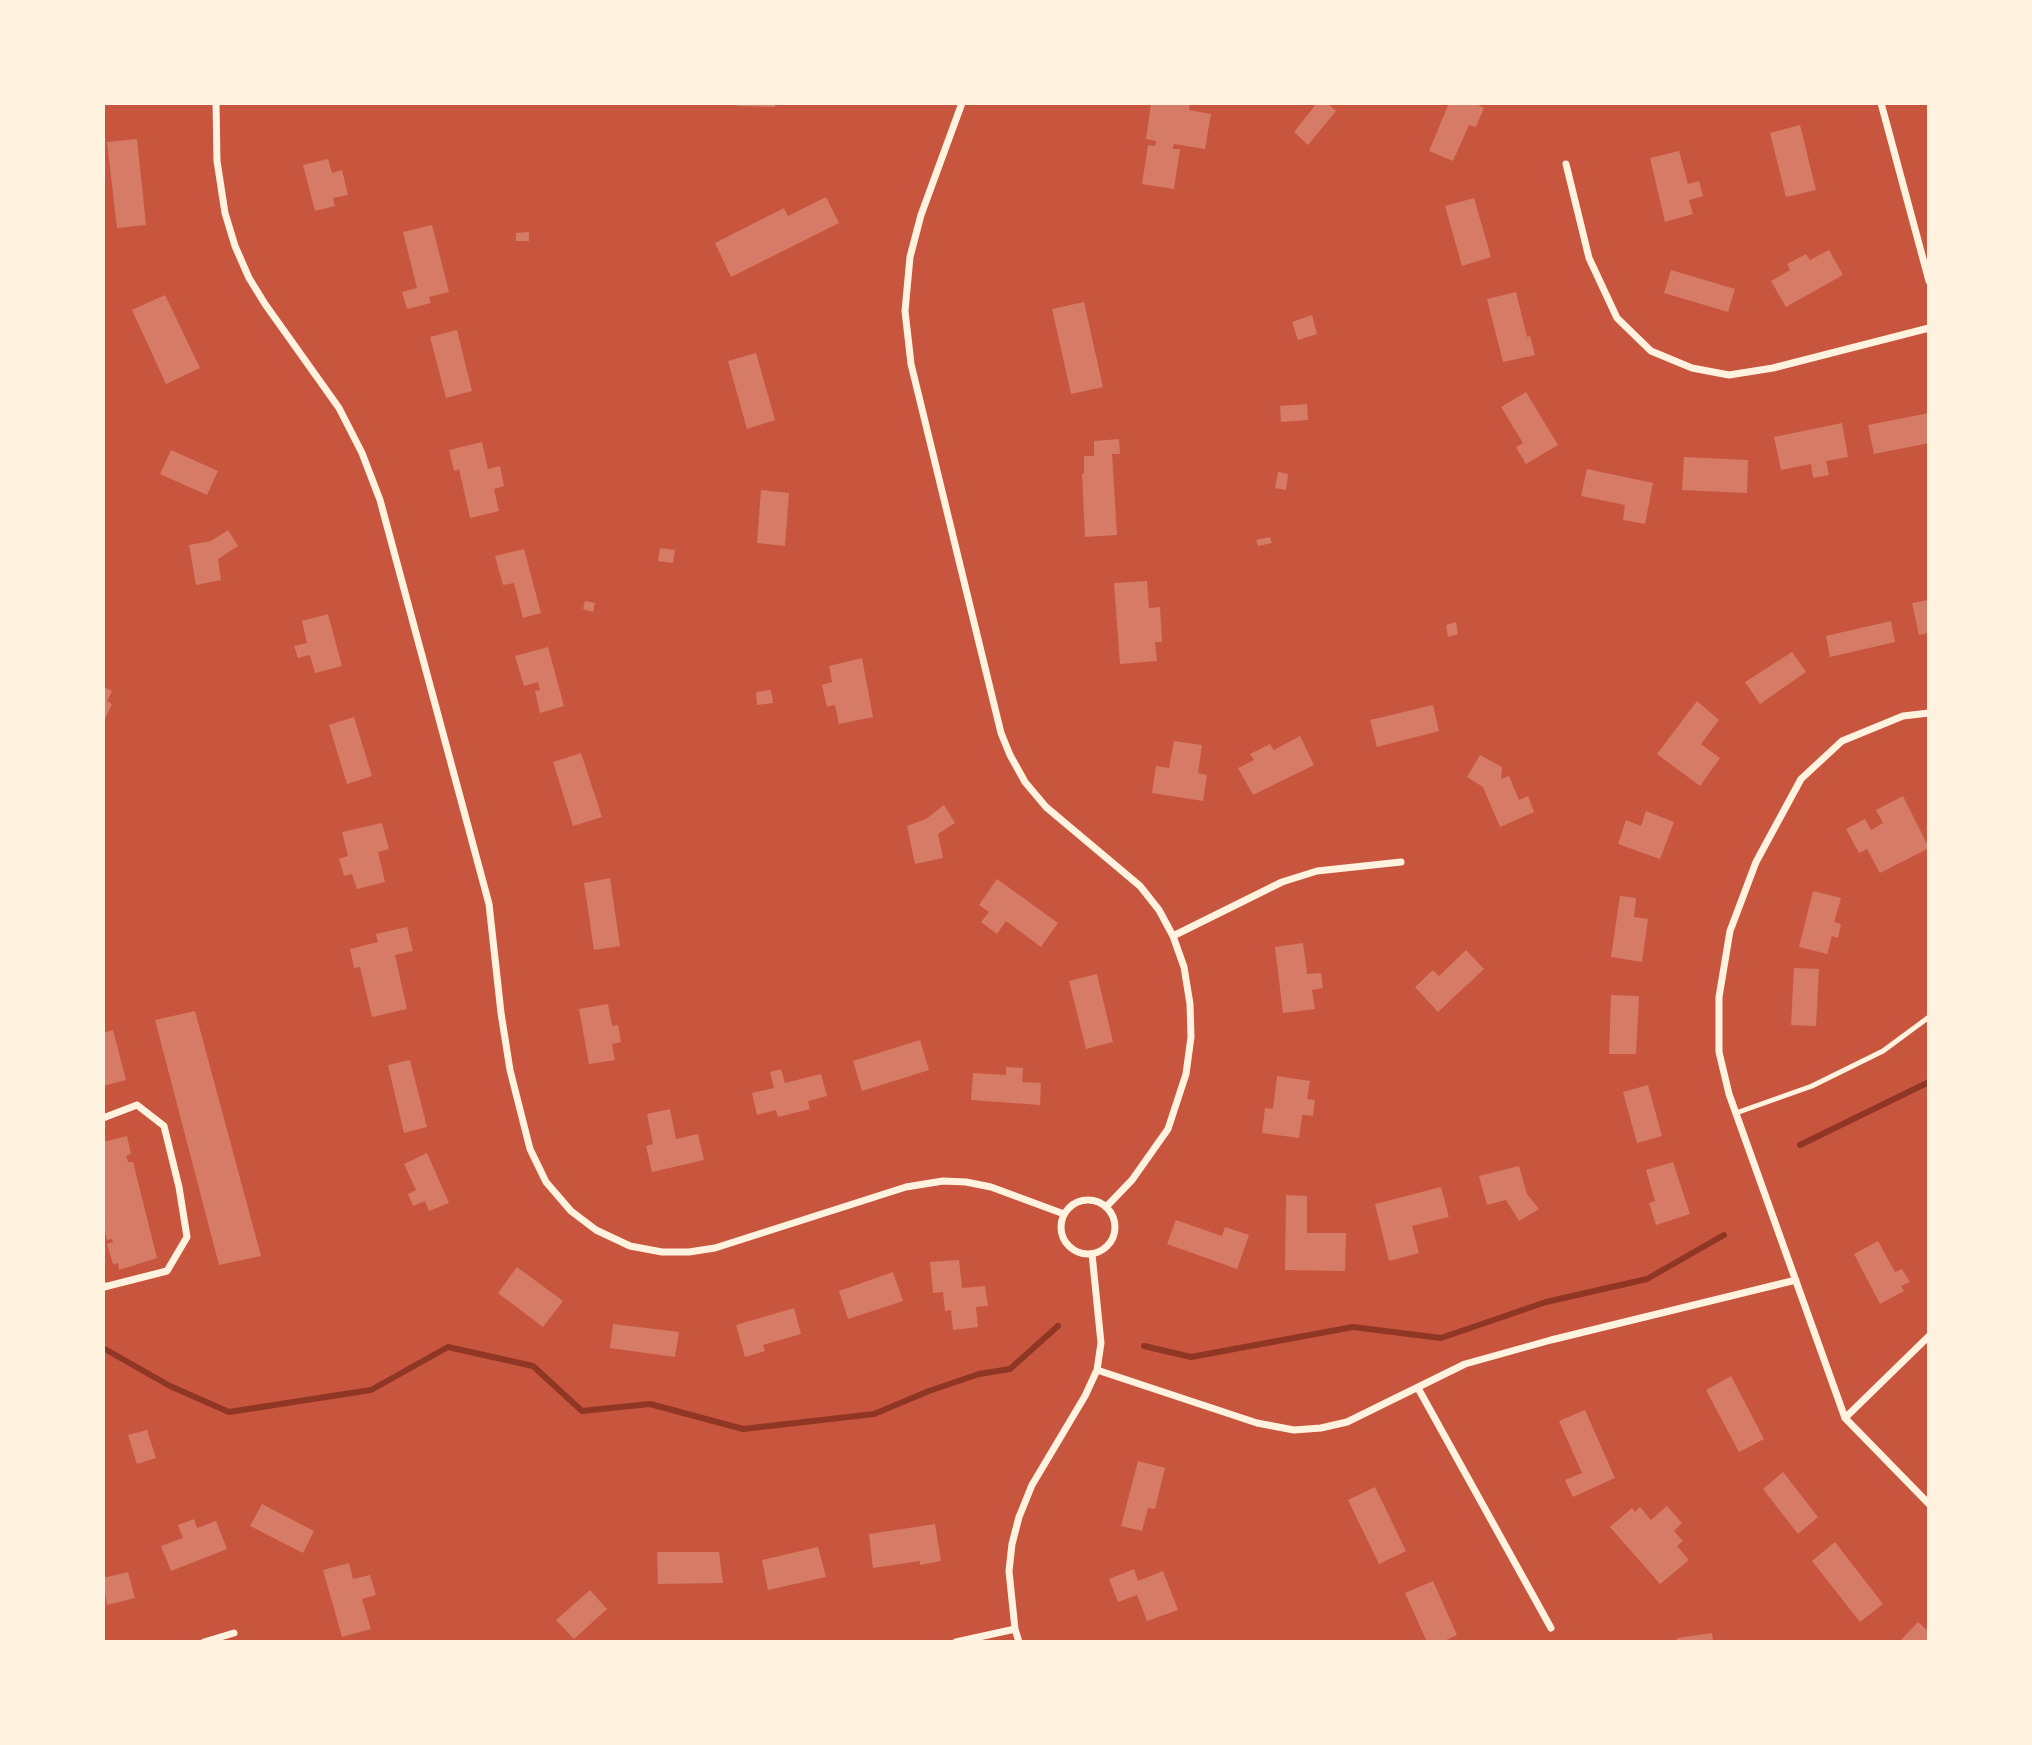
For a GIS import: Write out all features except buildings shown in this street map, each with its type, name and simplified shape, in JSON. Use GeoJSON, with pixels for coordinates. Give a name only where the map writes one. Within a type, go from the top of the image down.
{"type":"FeatureCollection","features":[{"type":"Feature","properties":{"kind":"street"},"geometry":{"type":"LineString","coordinates":[[216,103],[217,161],[225,213],[235,246],[249,278],[265,304],[340,408],[362,453],[380,500],[489,904],[510,1070],[530,1149],[547,1182],[570,1211],[596,1230],[631,1245],[662,1252],[715,1248],[906,1187],[943,1181],[990,1187],[1064,1214]]}},
{"type":"Feature","properties":{"kind":"street"},"geometry":{"type":"LineString","coordinates":[[962,103],[915,236],[910,257],[905,311],[911,364],[1001,733],[1026,782],[1046,807],[1140,886],[1158,910],[1173,936],[1184,967],[1190,1004],[1191,1037],[1186,1074],[1168,1129],[1132,1180],[1107,1206]]}},
{"type":"Feature","properties":{"kind":"street"},"geometry":{"type":"LineString","coordinates":[[1881,103],[1929,281]]}},
{"type":"Feature","properties":{"kind":"street"},"geometry":{"type":"LineString","coordinates":[[1566,164],[1590,258],[1618,318],[1651,351],[1692,368],[1728,375],[1773,368],[1929,328]]}},
{"type":"Feature","properties":{"kind":"street"},"geometry":{"type":"LineString","coordinates":[[1929,713],[1903,716],[1842,741],[1801,779],[1756,862],[1730,931],[1719,997],[1719,1052],[1729,1094],[1845,1418],[1929,1504]]}},
{"type":"Feature","properties":{"kind":"street"},"geometry":{"type":"LineString","coordinates":[[1173,936],[1282,882],[1317,871],[1401,862]]}},
{"type":"Feature","properties":{"kind":"street"},"geometry":{"type":"LineString","coordinates":[[103,1118],[137,1105],[164,1126],[179,1187],[187,1237],[167,1271],[104,1286]]}},
{"type":"Feature","properties":{"kind":"street"},"geometry":{"type":"LineString","coordinates":[[1083,1200],[1097,1200],[1107,1206],[1115,1220],[1113,1237],[1108,1246],[1091,1254],[1077,1252],[1064,1242],[1060,1223],[1069,1206],[1083,1200]]}},
{"type":"Feature","properties":{"kind":"street"},"geometry":{"type":"LineString","coordinates":[[1019,1642],[1015,1629],[1009,1571],[1019,1517],[1032,1485],[1085,1396],[1097,1370],[1101,1343],[1091,1254]]}},
{"type":"Feature","properties":{"kind":"street"},"geometry":{"type":"LineString","coordinates":[[1097,1370],[1256,1423],[1294,1430],[1321,1428],[1347,1422],[1465,1364],[1551,1340],[1796,1280]]}},
{"type":"Feature","properties":{"kind":"street"},"geometry":{"type":"LineString","coordinates":[[1845,1418],[1929,1336]]}},
{"type":"Feature","properties":{"kind":"street"},"geometry":{"type":"LineString","coordinates":[[1418,1388],[1551,1628]]}},
{"type":"Feature","properties":{"kind":"street"},"geometry":{"type":"LineString","coordinates":[[956,1642],[1015,1629]]}},
{"type":"Feature","properties":{"kind":"street"},"geometry":{"type":"LineString","coordinates":[[204,1642],[234,1633]]}},
{"type":"Feature","properties":{"kind":"lane"},"geometry":{"type":"LineString","coordinates":[[1736,1114],[1812,1086],[1883,1051],[1929,1017]]}},
{"type":"Feature","properties":{"kind":"waterway"},"geometry":{"type":"LineString","coordinates":[[1800,1145],[1929,1082]]}},
{"type":"Feature","properties":{"kind":"waterway"},"geometry":{"type":"LineString","coordinates":[[1144,1346],[1191,1357],[1353,1327],[1441,1338],[1546,1302],[1647,1279],[1724,1235]]}},
{"type":"Feature","properties":{"kind":"waterway"},"geometry":{"type":"LineString","coordinates":[[103,1348],[170,1386],[229,1412],[371,1390],[448,1347],[533,1366],[582,1411],[650,1404],[743,1429],[874,1414],[979,1374],[1010,1369],[1058,1326]]}}]}
